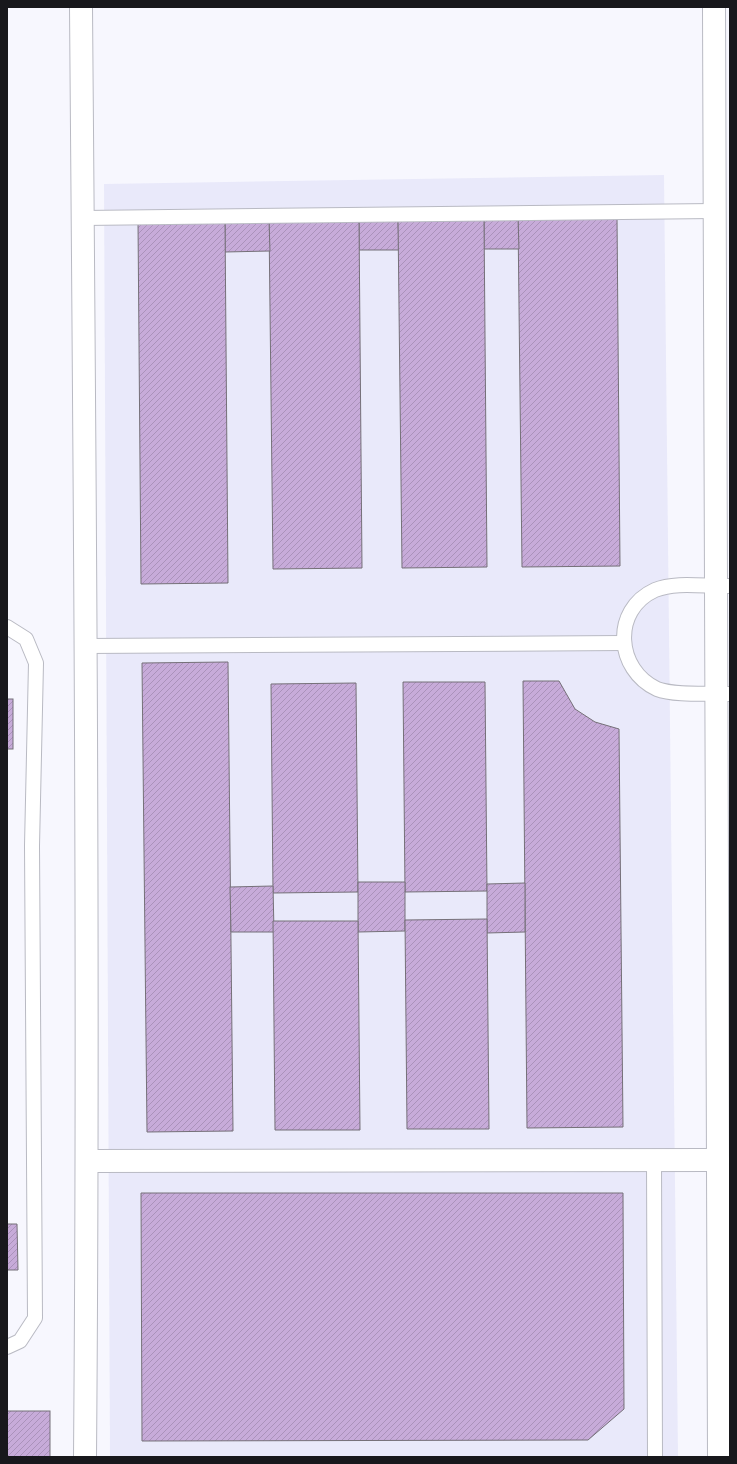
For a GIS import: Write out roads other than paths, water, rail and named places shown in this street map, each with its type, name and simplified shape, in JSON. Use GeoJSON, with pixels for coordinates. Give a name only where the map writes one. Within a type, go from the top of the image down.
{"type":"FeatureCollection","features":[{"type":"Feature","properties":{"kind":"street"},"geometry":{"type":"LineString","coordinates":[[81,7],[88,1161],[85,1457]]}},
{"type":"Feature","properties":{"kind":"street"},"geometry":{"type":"LineString","coordinates":[[714,7],[714,210],[723,586],[724,693],[718,1160],[719,1457]]}},
{"type":"Feature","properties":{"kind":"street"},"geometry":{"type":"LineString","coordinates":[[88,1161],[718,1160]]}},
{"type":"Feature","properties":{"kind":"lane"},"geometry":{"type":"LineString","coordinates":[[83,218],[714,210]]}},
{"type":"Feature","properties":{"kind":"lane"},"geometry":{"type":"LineString","coordinates":[[723,586],[668,586],[655,590],[642,598],[633,609],[626,622],[623,636],[625,650],[630,663],[637,675],[647,684],[659,690],[673,692],[724,693]]}},
{"type":"Feature","properties":{"kind":"lane"},"geometry":{"type":"LineString","coordinates":[[7,627],[26,639],[36,663],[32,846],[35,1318],[20,1341],[7,1346]]}},
{"type":"Feature","properties":{"kind":"lane"},"geometry":{"type":"LineString","coordinates":[[86,646],[624,643]]}},
{"type":"Feature","properties":{"kind":"lane"},"geometry":{"type":"LineString","coordinates":[[654,1160],[655,1457]]}}]}
